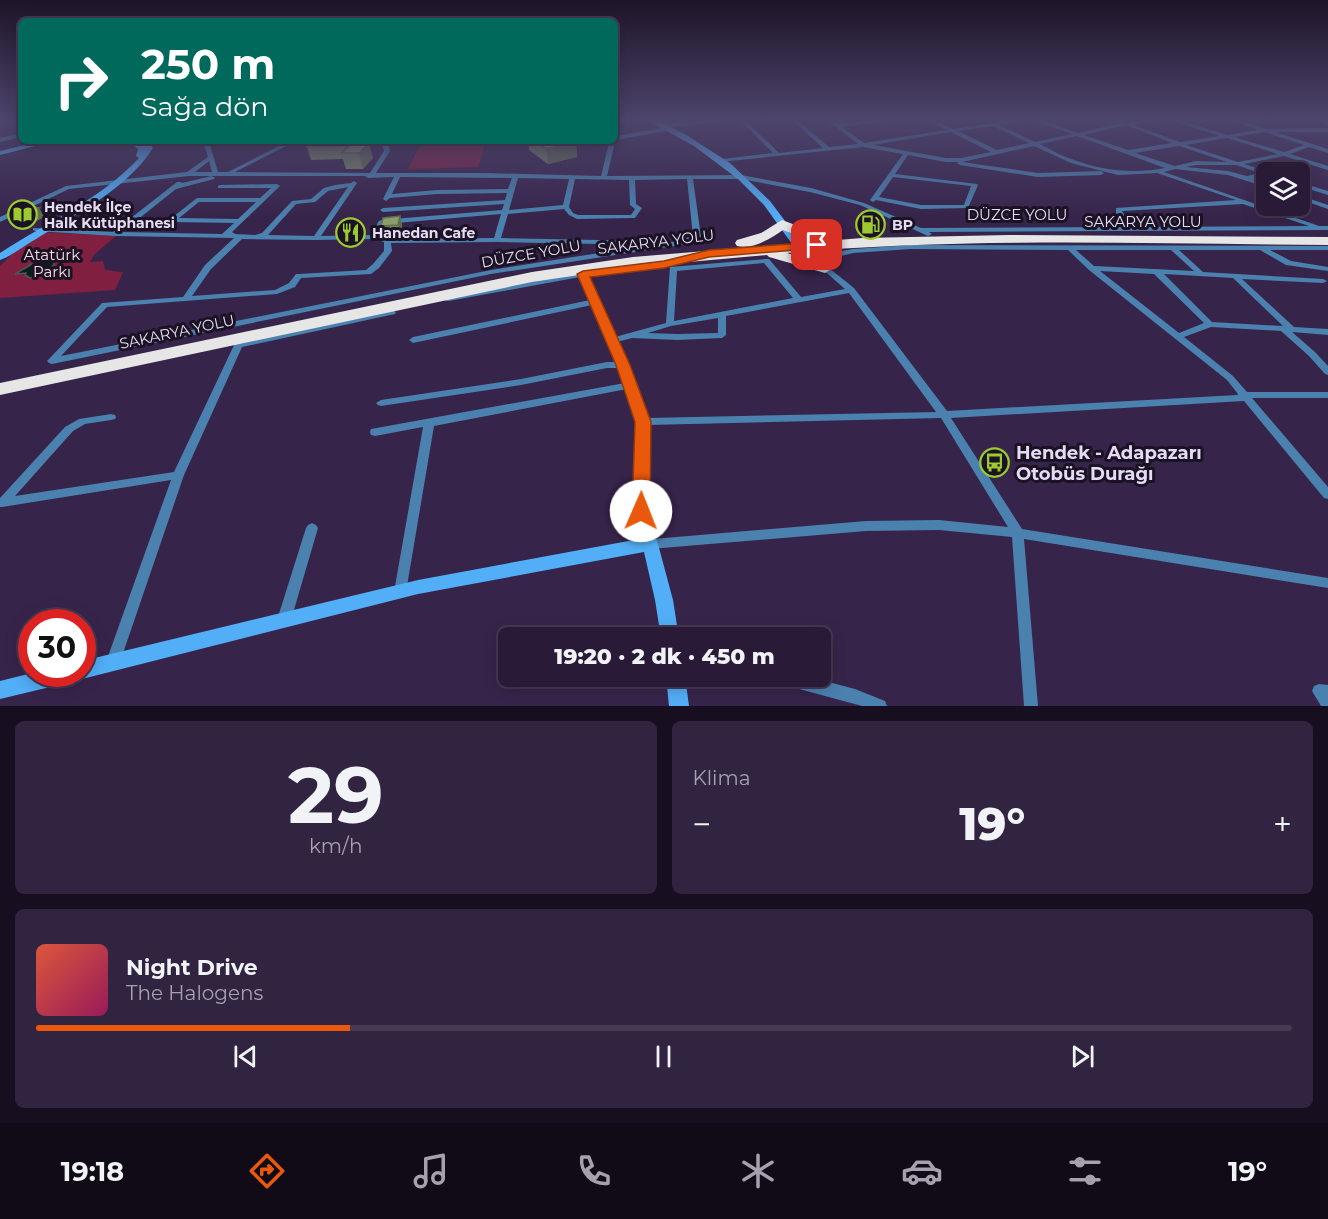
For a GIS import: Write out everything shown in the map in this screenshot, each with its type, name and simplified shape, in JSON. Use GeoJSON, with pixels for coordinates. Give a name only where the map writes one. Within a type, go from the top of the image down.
{"type":"FeatureCollection","features":[{"type":"Feature","properties":{"kind":"highway"},"geometry":{"type":"LineString","coordinates":[[745,248],[782,224],[804,233],[852,240]]}},
{"type":"Feature","properties":{"kind":"highway","name":"DÜZCE YOLU"},"geometry":{"type":"LineString","coordinates":[[852,240],[923,232],[1327,233]]}},
{"type":"Feature","properties":{"kind":"highway","name":"SAKARYA YOLU"},"geometry":{"type":"LineString","coordinates":[[0,389],[532,277],[745,248],[852,240],[1327,233]]}},
{"type":"Feature","properties":{"kind":"highway"},"geometry":{"type":"LineString","coordinates":[[825,268],[822,259],[826,253],[852,240]]}},
{"type":"Feature","properties":{"kind":"highway"},"geometry":{"type":"LineString","coordinates":[[745,248],[794,258],[825,268]]}},
{"type":"Feature","properties":{"kind":"highway","name":"DÜZCE YOLU"},"geometry":{"type":"LineString","coordinates":[[0,380],[429,290],[639,255],[745,248]]}},
{"type":"Feature","properties":{"kind":"main road"},"geometry":{"type":"LineString","coordinates":[[0,257],[107,182],[142,152]]}},
{"type":"Feature","properties":{"kind":"main road"},"geometry":{"type":"LineString","coordinates":[[0,250],[120,180],[148,152]]}},
{"type":"Feature","properties":{"kind":"main road"},"geometry":{"type":"LineString","coordinates":[[707,152],[741,177],[767,203],[797,243],[825,268]]}},
{"type":"Feature","properties":{"kind":"main road"},"geometry":{"type":"LineString","coordinates":[[96,666],[400,592],[650,544],[668,627]]}},
{"type":"Feature","properties":{"kind":"main road"},"geometry":{"type":"LineString","coordinates":[[0,690],[18,686]]}},
{"type":"Feature","properties":{"kind":"main road"},"geometry":{"type":"LineString","coordinates":[[676,687],[679,706]]}},
{"type":"Feature","properties":{"kind":"street"},"geometry":{"type":"LineString","coordinates":[[209,152],[216,174]]}},
{"type":"Feature","properties":{"kind":"street"},"geometry":{"type":"LineString","coordinates":[[175,187],[229,173],[272,152]]}},
{"type":"Feature","properties":{"kind":"street"},"geometry":{"type":"LineString","coordinates":[[316,238],[356,180],[372,175],[386,152]]}},
{"type":"Feature","properties":{"kind":"street"},"geometry":{"type":"LineString","coordinates":[[604,178],[609,152]]}},
{"type":"Feature","properties":{"kind":"street"},"geometry":{"type":"LineString","coordinates":[[775,152],[778,155]]}},
{"type":"Feature","properties":{"kind":"street"},"geometry":{"type":"LineString","coordinates":[[722,161],[803,152]]}},
{"type":"Feature","properties":{"kind":"street"},"geometry":{"type":"LineString","coordinates":[[896,152],[1038,175],[1138,174],[1196,163],[1234,164],[1290,152]]}},
{"type":"Feature","properties":{"kind":"street"},"geometry":{"type":"LineString","coordinates":[[946,160],[1001,152]]}},
{"type":"Feature","properties":{"kind":"street"},"geometry":{"type":"LineString","coordinates":[[1050,152],[1073,162],[1118,173]]}},
{"type":"Feature","properties":{"kind":"street"},"geometry":{"type":"LineString","coordinates":[[1127,152],[1169,167],[1228,173],[1256,181]]}},
{"type":"Feature","properties":{"kind":"street"},"geometry":{"type":"LineString","coordinates":[[1201,152],[1256,170]]}},
{"type":"Feature","properties":{"kind":"street"},"geometry":{"type":"LineString","coordinates":[[1273,152],[1304,162]]}},
{"type":"Feature","properties":{"kind":"street"},"geometry":{"type":"LineString","coordinates":[[868,207],[906,154]]}},
{"type":"Feature","properties":{"kind":"street"},"geometry":{"type":"LineString","coordinates":[[115,234],[211,157]]}},
{"type":"Feature","properties":{"kind":"street"},"geometry":{"type":"LineString","coordinates":[[1310,164],[1328,168]]}},
{"type":"Feature","properties":{"kind":"street"},"geometry":{"type":"LineString","coordinates":[[1157,171],[1248,201],[1327,233]]}},
{"type":"Feature","properties":{"kind":"street"},"geometry":{"type":"LineString","coordinates":[[0,220],[68,187],[189,174],[476,175],[572,178],[741,177],[811,190],[868,207],[923,232],[1129,228],[1327,233]]}},
{"type":"Feature","properties":{"kind":"street"},"geometry":{"type":"LineString","coordinates":[[376,237],[387,196],[398,175]]}},
{"type":"Feature","properties":{"kind":"street"},"geometry":{"type":"LineString","coordinates":[[469,191],[476,175]]}},
{"type":"Feature","properties":{"kind":"street"},"geometry":{"type":"LineString","coordinates":[[875,198],[921,207],[966,207],[975,185],[891,175]]}},
{"type":"Feature","properties":{"kind":"street"},"geometry":{"type":"LineString","coordinates":[[1247,178],[1256,175]]}},
{"type":"Feature","properties":{"kind":"street"},"geometry":{"type":"LineString","coordinates":[[497,240],[515,176]]}},
{"type":"Feature","properties":{"kind":"street"},"geometry":{"type":"LineString","coordinates":[[572,178],[566,207],[571,214],[577,217],[633,217],[639,208],[633,205],[632,178]]}},
{"type":"Feature","properties":{"kind":"street"},"geometry":{"type":"LineString","coordinates":[[387,241],[388,250],[376,266],[368,272],[299,276],[292,285],[277,292],[105,305],[52,361],[491,272],[678,243],[697,237],[690,178]]}},
{"type":"Feature","properties":{"kind":"street"},"geometry":{"type":"LineString","coordinates":[[220,186],[277,186],[226,234],[264,235],[294,202],[313,201],[322,190],[329,187],[352,185]]}},
{"type":"Feature","properties":{"kind":"street"},"geometry":{"type":"LineString","coordinates":[[1310,187],[1328,193]]}},
{"type":"Feature","properties":{"kind":"street"},"geometry":{"type":"LineString","coordinates":[[387,196],[511,191]]}},
{"type":"Feature","properties":{"kind":"street"},"geometry":{"type":"LineString","coordinates":[[238,221],[172,220],[196,200],[261,200]]}},
{"type":"Feature","properties":{"kind":"street"},"geometry":{"type":"LineString","coordinates":[[1129,228],[1118,209],[1248,201]]}},
{"type":"Feature","properties":{"kind":"street"},"geometry":{"type":"LineString","coordinates":[[1310,201],[1328,207]]}},
{"type":"Feature","properties":{"kind":"street"},"geometry":{"type":"LineString","coordinates":[[383,210],[507,202]]}},
{"type":"Feature","properties":{"kind":"street"},"geometry":{"type":"LineString","coordinates":[[381,222],[566,207]]}},
{"type":"Feature","properties":{"kind":"street"},"geometry":{"type":"LineString","coordinates":[[39,229],[239,238],[376,237],[387,241],[678,243]]}},
{"type":"Feature","properties":{"kind":"street"},"geometry":{"type":"LineString","coordinates":[[187,297],[208,267],[239,238]]}},
{"type":"Feature","properties":{"kind":"street"},"geometry":{"type":"LineString","coordinates":[[1031,706],[1017,533],[944,415],[851,290],[825,268],[839,254],[911,247],[1328,248]]}},
{"type":"Feature","properties":{"kind":"street"},"geometry":{"type":"LineString","coordinates":[[1069,247],[1230,378],[1328,495]]}},
{"type":"Feature","properties":{"kind":"street"},"geometry":{"type":"LineString","coordinates":[[1172,247],[1201,274]]}},
{"type":"Feature","properties":{"kind":"street"},"geometry":{"type":"LineString","coordinates":[[1261,248],[1289,263],[1303,267],[1328,269]]}},
{"type":"Feature","properties":{"kind":"street"},"geometry":{"type":"LineString","coordinates":[[113,662],[178,475],[238,345],[455,298],[583,274],[664,264],[709,254]]}},
{"type":"Feature","properties":{"kind":"street"},"geometry":{"type":"LineString","coordinates":[[670,324],[673,269],[766,261],[799,300]]}},
{"type":"Feature","properties":{"kind":"street"},"geometry":{"type":"LineString","coordinates":[[1303,267],[1325,284]]}},
{"type":"Feature","properties":{"kind":"street"},"geometry":{"type":"LineString","coordinates":[[1092,268],[1235,276],[1325,284]]}},
{"type":"Feature","properties":{"kind":"street"},"geometry":{"type":"LineString","coordinates":[[1156,272],[1210,324]]}},
{"type":"Feature","properties":{"kind":"street"},"geometry":{"type":"LineString","coordinates":[[583,274],[593,302],[623,365],[643,422],[641,533],[650,544],[866,526],[939,525],[1017,533],[1328,583]]}},
{"type":"Feature","properties":{"kind":"street"},"geometry":{"type":"LineString","coordinates":[[1235,276],[1328,372]]}},
{"type":"Feature","properties":{"kind":"street"},"geometry":{"type":"LineString","coordinates":[[611,341],[670,324],[851,290]]}},
{"type":"Feature","properties":{"kind":"street"},"geometry":{"type":"LineString","coordinates":[[412,340],[593,302]]}},
{"type":"Feature","properties":{"kind":"street"},"geometry":{"type":"LineString","coordinates":[[632,335],[677,337],[722,334],[722,314]]}},
{"type":"Feature","properties":{"kind":"street"},"geometry":{"type":"LineString","coordinates":[[1177,337],[1210,324],[1328,332]]}},
{"type":"Feature","properties":{"kind":"street"},"geometry":{"type":"LineString","coordinates":[[381,403],[521,382],[607,365],[623,365]]}},
{"type":"Feature","properties":{"kind":"street"},"geometry":{"type":"LineString","coordinates":[[375,432],[630,385]]}},
{"type":"Feature","properties":{"kind":"street"},"geometry":{"type":"LineString","coordinates":[[643,422],[944,415],[1243,396],[1328,395]]}},
{"type":"Feature","properties":{"kind":"street"},"geometry":{"type":"LineString","coordinates":[[2,503],[69,429],[83,421],[111,417]]}},
{"type":"Feature","properties":{"kind":"street"},"geometry":{"type":"LineString","coordinates":[[400,592],[429,423]]}},
{"type":"Feature","properties":{"kind":"street"},"geometry":{"type":"LineString","coordinates":[[2,503],[178,475]]}},
{"type":"Feature","properties":{"kind":"street"},"geometry":{"type":"LineString","coordinates":[[284,620],[312,528]]}},
{"type":"Feature","properties":{"kind":"street"},"geometry":{"type":"LineString","coordinates":[[820,687],[855,696],[880,706]]}},
{"type":"Feature","properties":{"kind":"street"},"geometry":{"type":"LineString","coordinates":[[1328,692],[1319,690],[1328,703]]}},
{"type":"Feature","properties":{"kind":"green space"},"geometry":{"type":"Polygon","coordinates":[[[417,152],[483,152],[478,167],[408,169],[417,152]]]}},
{"type":"Feature","properties":{"kind":"green space","name":"Atatürk Parkı"},"geometry":{"type":"Polygon","coordinates":[[[43,232],[116,236],[95,254],[90,262],[103,261],[105,270],[123,272],[115,290],[0,298],[0,266],[19,247],[43,232]]]}},
{"type":"Feature","properties":{"kind":"shaded area"},"geometry":{"type":"Polygon","coordinates":[[[53,260],[52,267],[54,267],[49,272],[30,278],[25,275],[26,273],[15,274],[37,261],[53,260]]]}},
{"type":"Feature","properties":{"kind":"building"},"geometry":{"type":"Polygon","coordinates":[[[22,206],[39,208],[25,215],[8,213],[22,206]]]}},
{"type":"Feature","properties":{"kind":"building"},"geometry":{"type":"Polygon","coordinates":[[[400,216],[398,225],[381,226],[383,218],[400,216]]]}},
{"type":"Feature","properties":{"kind":"place","name":"Hendek İlçe Halk Kütüphanesi"},"geometry":{"type":"Point","coordinates":[23,215]}},
{"type":"Feature","properties":{"kind":"place","name":"BP"},"geometry":{"type":"Point","coordinates":[871,225]}},
{"type":"Feature","properties":{"kind":"place","name":"Hanedan Cafe"},"geometry":{"type":"Point","coordinates":[351,233]}},
{"type":"Feature","properties":{"kind":"place","name":"Hendek - Adapazarı Otobüs Durağı"},"geometry":{"type":"Point","coordinates":[995,463]}},
{"type":"Feature","properties":{"kind":"route"},"geometry":{"type":"LineString","coordinates":[[641,511],[643,422],[623,365],[593,302],[583,274],[664,264],[709,254],[817,245]]}}]}
